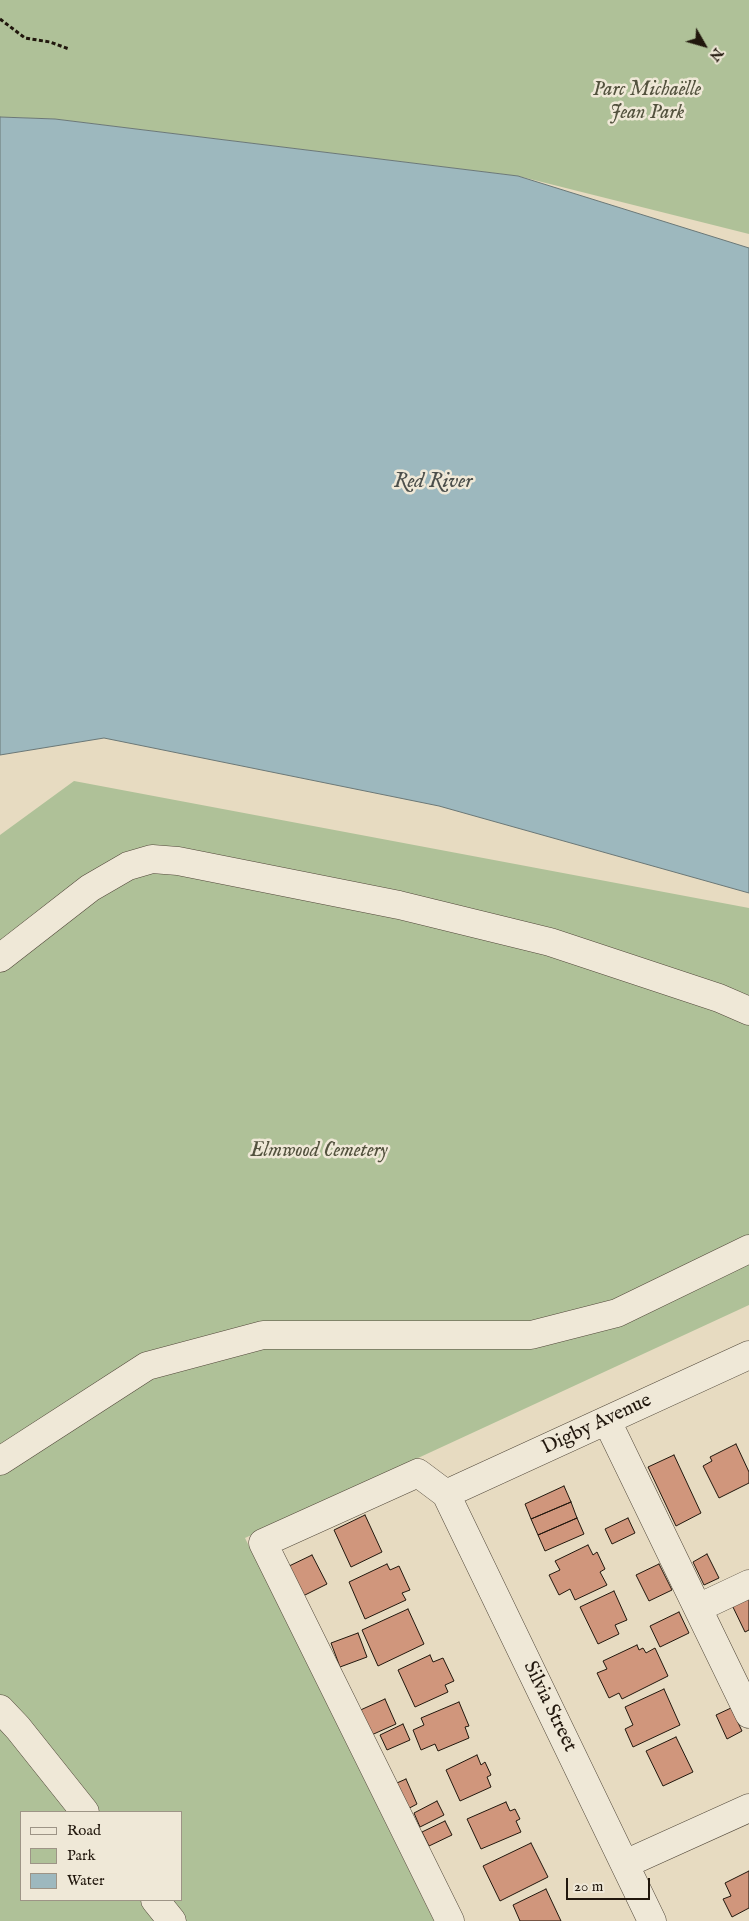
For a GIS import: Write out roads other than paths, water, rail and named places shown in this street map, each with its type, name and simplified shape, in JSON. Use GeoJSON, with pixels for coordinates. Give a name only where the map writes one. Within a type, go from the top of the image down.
{"type":"FeatureCollection","features":[{"type":"Feature","properties":{"kind":"street"},"geometry":{"type":"LineString","coordinates":[[0,958],[90,888],[128,866],[152,859],[178,861],[399,905],[550,942],[719,998],[749,1011]]}},
{"type":"Feature","properties":{"kind":"street"},"geometry":{"type":"LineString","coordinates":[[0,1461],[147,1366],[262,1335],[531,1335],[617,1313],[749,1249]]}},
{"type":"Feature","properties":{"kind":"street","name":"Digby Avenue"},"geometry":{"type":"LineString","coordinates":[[446,1494],[749,1355]]}},
{"type":"Feature","properties":{"kind":"street"},"geometry":{"type":"LineString","coordinates":[[607,1420],[749,1714]]}},
{"type":"Feature","properties":{"kind":"street"},"geometry":{"type":"LineString","coordinates":[[446,1494],[418,1473],[264,1543],[450,1921]]}},
{"type":"Feature","properties":{"kind":"street","name":"Silvia Street"},"geometry":{"type":"LineString","coordinates":[[446,1494],[652,1921]]}},
{"type":"Feature","properties":{"kind":"street"},"geometry":{"type":"LineString","coordinates":[[698,1608],[749,1584]]}},
{"type":"Feature","properties":{"kind":"street"},"geometry":{"type":"LineString","coordinates":[[0,1709],[18,1728],[84,1811]]}},
{"type":"Feature","properties":{"kind":"street"},"geometry":{"type":"LineString","coordinates":[[624,1864],[749,1808]]}},
{"type":"Feature","properties":{"kind":"street"},"geometry":{"type":"LineString","coordinates":[[156,1901],[172,1921]]}},
{"type":"Feature","properties":{"kind":"water","name":"Red River"},"geometry":{"type":"Polygon","coordinates":[[[0,117],[55,119],[518,176],[749,248],[749,893],[439,806],[104,738],[0,755],[0,117]]]}},
{"type":"Feature","properties":{"kind":"park label","name":"Parc Michaëlle Jean Park"},"geometry":{"type":"Point","coordinates":[647,102]}},
{"type":"Feature","properties":{"kind":"park label","name":"Elmwood Cemetery"},"geometry":{"type":"Point","coordinates":[319,1152]}}]}
